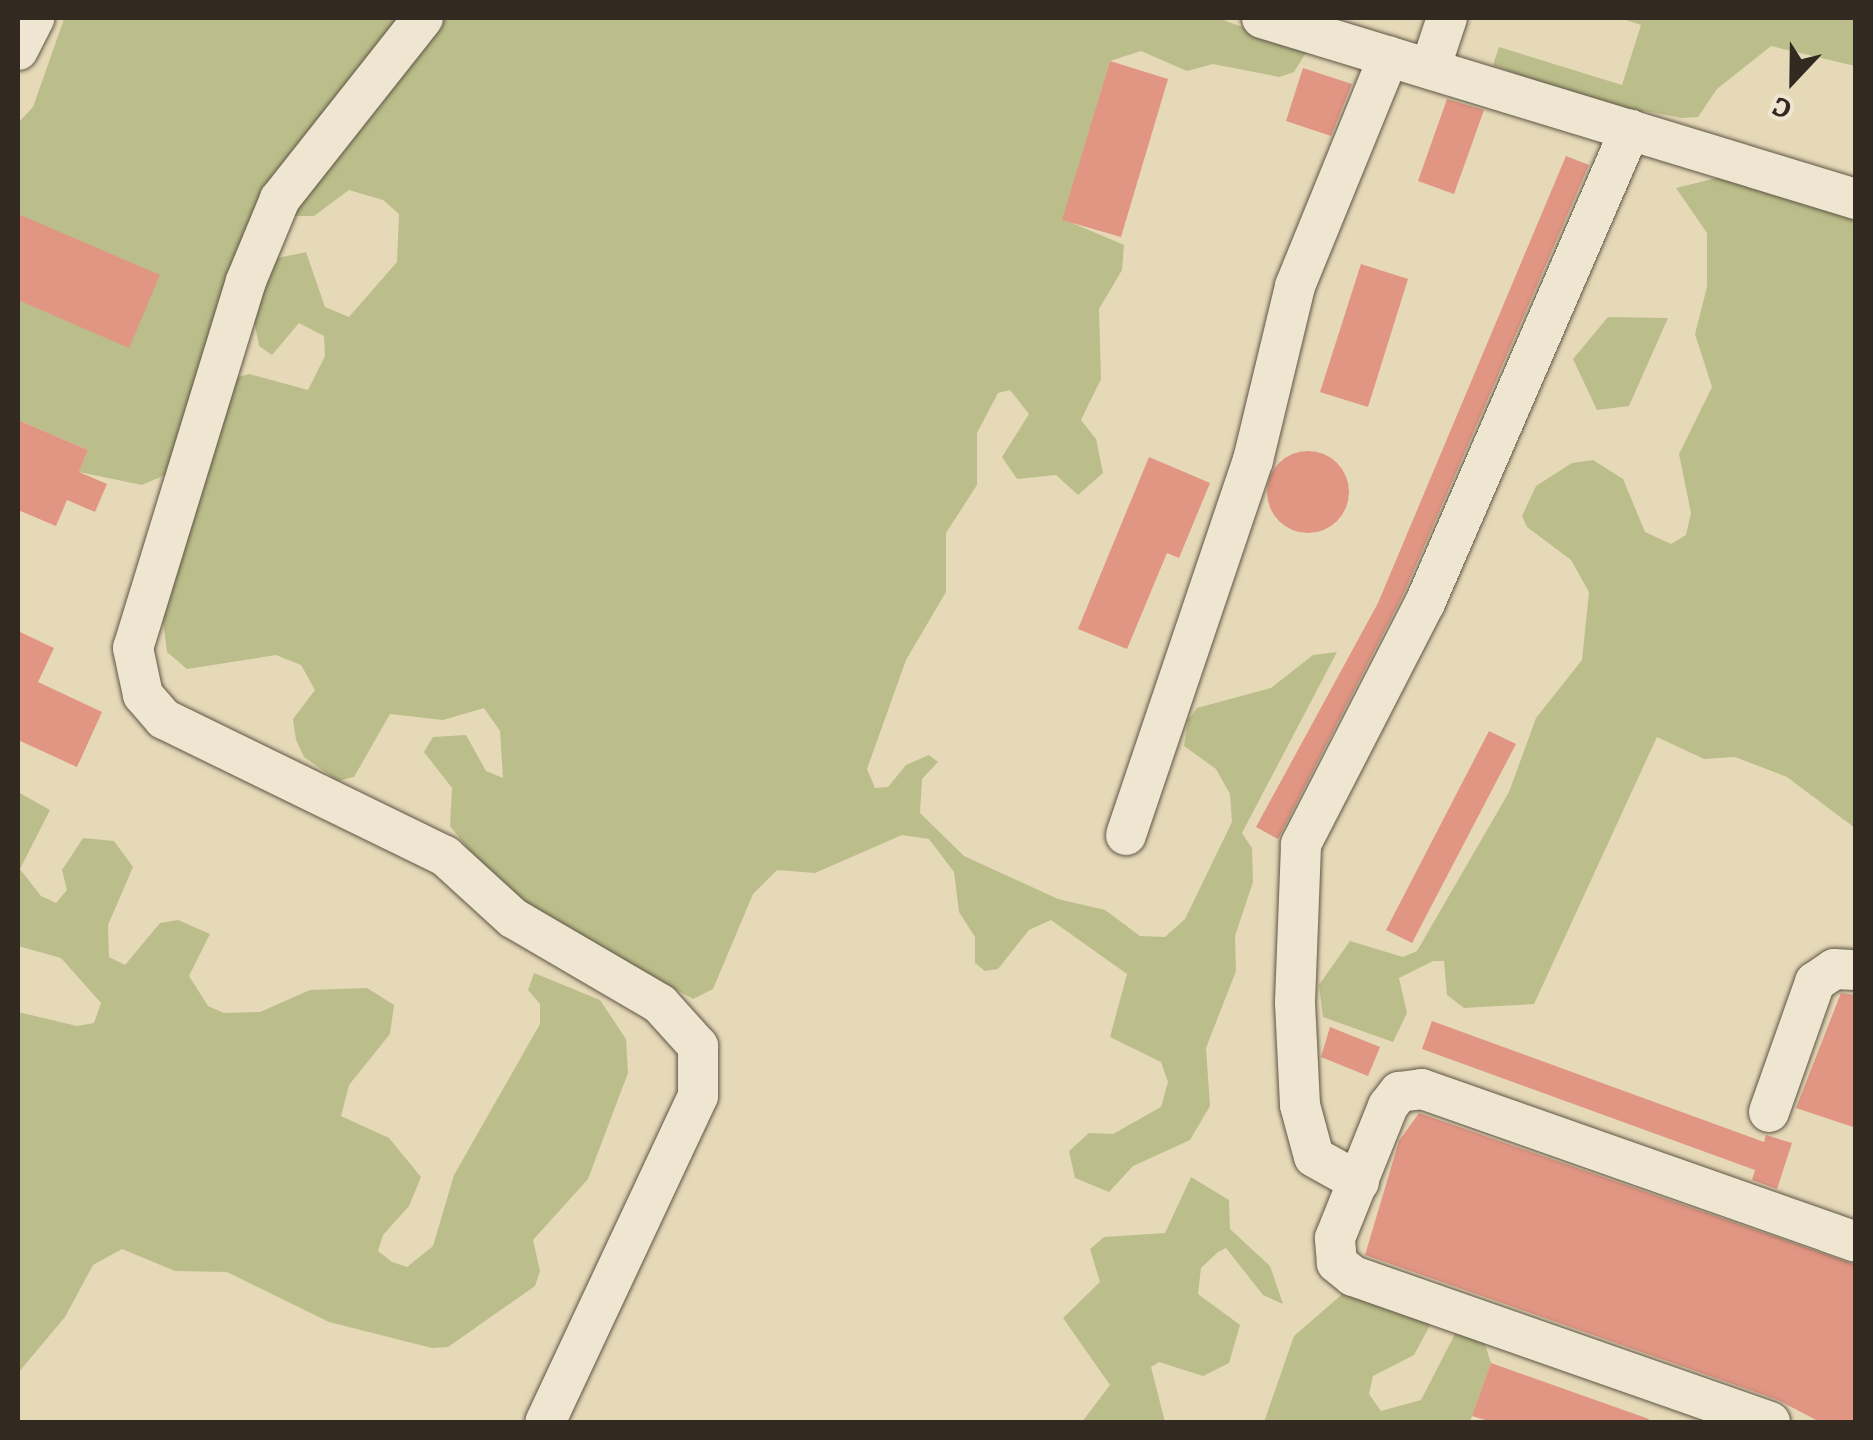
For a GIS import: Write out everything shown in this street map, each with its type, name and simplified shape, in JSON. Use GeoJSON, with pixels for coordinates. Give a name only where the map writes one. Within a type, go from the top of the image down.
{"type":"FeatureCollection","features":[{"type":"Feature","properties":{"kind":"lane"},"geometry":{"type":"LineString","coordinates":[[18,50],[34,18]]}},
{"type":"Feature","properties":{"kind":"lane"},"geometry":{"type":"LineString","coordinates":[[423,18],[280,199],[246,280],[133,648],[143,695],[164,719],[445,856],[513,918],[660,1004],[698,1046],[698,1096],[545,1422]]}},
{"type":"Feature","properties":{"kind":"lane"},"geometry":{"type":"LineString","coordinates":[[1262,18],[1856,199]]}},
{"type":"Feature","properties":{"kind":"lane"},"geometry":{"type":"LineString","coordinates":[[1430,68],[1446,18]]}},
{"type":"Feature","properties":{"kind":"lane"},"geometry":{"type":"LineString","coordinates":[[1126,836],[1253,460],[1295,286],[1389,56]]}},
{"type":"Feature","properties":{"kind":"lane"},"geometry":{"type":"LineString","coordinates":[[1359,1182],[1314,1157],[1300,1105],[1294,1002],[1301,844],[1425,604],[1630,130]]}},
{"type":"Feature","properties":{"kind":"lane"},"geometry":{"type":"LineString","coordinates":[[1769,1112],[1815,982],[1834,969],[1856,970]]}},
{"type":"Feature","properties":{"kind":"lane"},"geometry":{"type":"LineString","coordinates":[[1770,1422],[1354,1276],[1337,1263],[1335,1238],[1388,1106],[1399,1092],[1422,1089],[1856,1242]]}},
{"type":"Feature","properties":{"kind":"green space"},"geometry":{"type":"Polygon","coordinates":[[[403,18],[344,100],[172,472],[142,485],[79,472],[88,450],[18,420],[18,123],[33,107],[64,19],[403,18]]]}},
{"type":"Feature","properties":{"kind":"green space"},"geometry":{"type":"Polygon","coordinates":[[[432,18],[1218,18],[1307,51],[1294,72],[1279,77],[1213,64],[1187,71],[1141,51],[1110,61],[1063,219],[1124,245],[1122,270],[1099,309],[1101,379],[1081,420],[1096,439],[1103,473],[1078,495],[1056,475],[1017,479],[1002,457],[1029,414],[1010,390],[998,393],[977,433],[977,485],[946,533],[946,592],[906,660],[867,769],[875,788],[888,787],[906,765],[929,755],[938,762],[922,779],[920,813],[964,856],[1058,899],[1105,910],[1140,936],[1165,937],[1185,919],[1232,822],[1230,794],[1216,769],[1184,746],[1188,720],[1197,708],[1271,688],[1313,655],[1337,652],[1242,833],[1252,848],[1253,882],[1235,936],[1236,971],[1206,1048],[1210,1106],[1190,1140],[1133,1166],[1109,1192],[1075,1178],[1069,1151],[1089,1133],[1113,1134],[1161,1107],[1168,1082],[1161,1062],[1110,1037],[1127,974],[1051,920],[1029,930],[998,969],[985,971],[975,963],[975,937],[959,912],[954,872],[929,839],[902,835],[815,873],[777,870],[753,894],[713,989],[693,999],[505,894],[450,826],[452,788],[424,752],[433,737],[466,735],[486,771],[503,778],[500,731],[484,708],[443,720],[390,714],[354,777],[338,781],[304,757],[296,740],[293,719],[315,690],[301,665],[276,655],[187,669],[167,652],[162,613],[230,379],[249,374],[308,390],[325,356],[324,336],[299,323],[272,355],[259,346],[253,315],[273,259],[306,252],[325,307],[349,317],[397,262],[399,214],[383,200],[349,190],[314,216],[290,216],[432,18]]]}},
{"type":"Feature","properties":{"kind":"green space"},"geometry":{"type":"Polygon","coordinates":[[[1620,18],[1855,18],[1855,66],[1771,46],[1717,89],[1698,117],[1682,118],[1644,111],[1627,117],[1493,65],[1499,47],[1622,85],[1641,25],[1620,18]]]}},
{"type":"Feature","properties":{"kind":"green space"},"geometry":{"type":"Polygon","coordinates":[[[1721,177],[1855,212],[1855,828],[1787,777],[1735,757],[1704,759],[1657,737],[1534,1004],[1464,1008],[1447,995],[1444,961],[1433,961],[1399,978],[1407,1013],[1393,1042],[1323,1017],[1319,985],[1350,941],[1403,957],[1417,951],[1509,792],[1536,718],[1582,660],[1589,592],[1571,560],[1527,527],[1522,516],[1536,486],[1572,463],[1593,460],[1623,479],[1645,532],[1671,544],[1686,535],[1691,513],[1679,454],[1712,387],[1695,334],[1707,287],[1707,233],[1676,188],[1721,177]]]}},
{"type":"Feature","properties":{"kind":"green space"},"geometry":{"type":"Polygon","coordinates":[[[1608,317],[1668,318],[1629,406],[1597,410],[1573,359],[1608,317]]]}},
{"type":"Feature","properties":{"kind":"green space"},"geometry":{"type":"Polygon","coordinates":[[[18,792],[50,810],[20,869],[41,896],[56,903],[67,890],[62,870],[83,838],[114,841],[133,867],[108,925],[109,957],[125,965],[160,923],[178,920],[210,934],[189,976],[208,1006],[224,1013],[260,1012],[310,990],[367,988],[394,1005],[390,1034],[349,1085],[341,1116],[389,1138],[421,1177],[409,1206],[383,1235],[378,1251],[392,1262],[407,1267],[433,1246],[454,1175],[540,1024],[540,1004],[528,990],[534,973],[600,1000],[626,1039],[628,1073],[588,1179],[533,1240],[540,1271],[535,1286],[448,1347],[432,1348],[329,1322],[227,1272],[175,1271],[122,1249],[93,1265],[65,1317],[18,1373],[18,1012],[77,1026],[94,1023],[101,1003],[61,958],[18,946],[18,792]]]}},
{"type":"Feature","properties":{"kind":"green space"},"geometry":{"type":"Polygon","coordinates":[[[1191,1177],[1229,1200],[1230,1229],[1270,1266],[1283,1304],[1263,1295],[1226,1248],[1218,1252],[1201,1268],[1198,1294],[1240,1325],[1229,1363],[1203,1376],[1159,1362],[1151,1367],[1165,1422],[1082,1422],[1110,1385],[1063,1318],[1100,1282],[1090,1249],[1104,1237],[1165,1233],[1191,1177]]]}},
{"type":"Feature","properties":{"kind":"green space"},"geometry":{"type":"Polygon","coordinates":[[[1347,1290],[1434,1318],[1414,1355],[1373,1376],[1369,1394],[1381,1411],[1421,1400],[1457,1330],[1482,1335],[1491,1363],[1470,1422],[1264,1422],[1294,1336],[1347,1290]]]}},
{"type":"Feature","properties":{"kind":"building"},"geometry":{"type":"Polygon","coordinates":[[[1110,61],[1168,79],[1121,237],[1062,220],[1110,61]]]}},
{"type":"Feature","properties":{"kind":"building"},"geometry":{"type":"Polygon","coordinates":[[[1303,68],[1352,84],[1331,136],[1286,121],[1303,68]]]}},
{"type":"Feature","properties":{"kind":"building"},"geometry":{"type":"Polygon","coordinates":[[[1447,99],[1484,110],[1454,194],[1418,181],[1447,99]]]}},
{"type":"Feature","properties":{"kind":"building"},"geometry":{"type":"Polygon","coordinates":[[[1566,156],[1589,165],[1404,593],[1278,839],[1256,827],[1378,603],[1566,156]]]}},
{"type":"Feature","properties":{"kind":"building"},"geometry":{"type":"Polygon","coordinates":[[[18,214],[160,275],[129,348],[18,300],[18,214]]]}},
{"type":"Feature","properties":{"kind":"building"},"geometry":{"type":"Polygon","coordinates":[[[1361,264],[1408,279],[1368,407],[1320,392],[1361,264]]]}},
{"type":"Feature","properties":{"kind":"building"},"geometry":{"type":"Polygon","coordinates":[[[18,420],[88,450],[79,472],[107,484],[95,512],[67,500],[56,526],[18,510],[18,420]]]}},
{"type":"Feature","properties":{"kind":"building"},"geometry":{"type":"Polygon","coordinates":[[[1308,451],[1324,454],[1337,463],[1346,476],[1346,508],[1337,521],[1324,530],[1308,533],[1292,530],[1279,521],[1270,508],[1267,492],[1270,476],[1279,463],[1292,454],[1308,451]]]}},
{"type":"Feature","properties":{"kind":"building"},"geometry":{"type":"Polygon","coordinates":[[[1149,457],[1210,483],[1179,558],[1167,553],[1127,649],[1078,629],[1149,457]]]}},
{"type":"Feature","properties":{"kind":"building"},"geometry":{"type":"Polygon","coordinates":[[[18,631],[54,648],[38,682],[102,712],[77,767],[18,740],[18,631]]]}},
{"type":"Feature","properties":{"kind":"building"},"geometry":{"type":"Polygon","coordinates":[[[1489,731],[1516,744],[1412,943],[1386,930],[1489,731]]]}},
{"type":"Feature","properties":{"kind":"building"},"geometry":{"type":"Polygon","coordinates":[[[1841,993],[1856,995],[1856,1128],[1796,1108],[1841,993]]]}},
{"type":"Feature","properties":{"kind":"building"},"geometry":{"type":"Polygon","coordinates":[[[1432,1021],[1764,1142],[1766,1135],[1792,1143],[1777,1189],[1752,1180],[1755,1170],[1422,1049],[1432,1021]]]}},
{"type":"Feature","properties":{"kind":"building"},"geometry":{"type":"Polygon","coordinates":[[[1330,1027],[1380,1047],[1368,1076],[1321,1057],[1330,1027]]]}},
{"type":"Feature","properties":{"kind":"building"},"geometry":{"type":"Polygon","coordinates":[[[1419,1113],[1856,1265],[1856,1422],[1820,1422],[1778,1400],[1365,1255],[1399,1141],[1419,1113]]]}},
{"type":"Feature","properties":{"kind":"building"},"geometry":{"type":"Polygon","coordinates":[[[1491,1363],[1649,1419],[1648,1422],[1492,1422],[1472,1416],[1491,1363]]]}}]}
